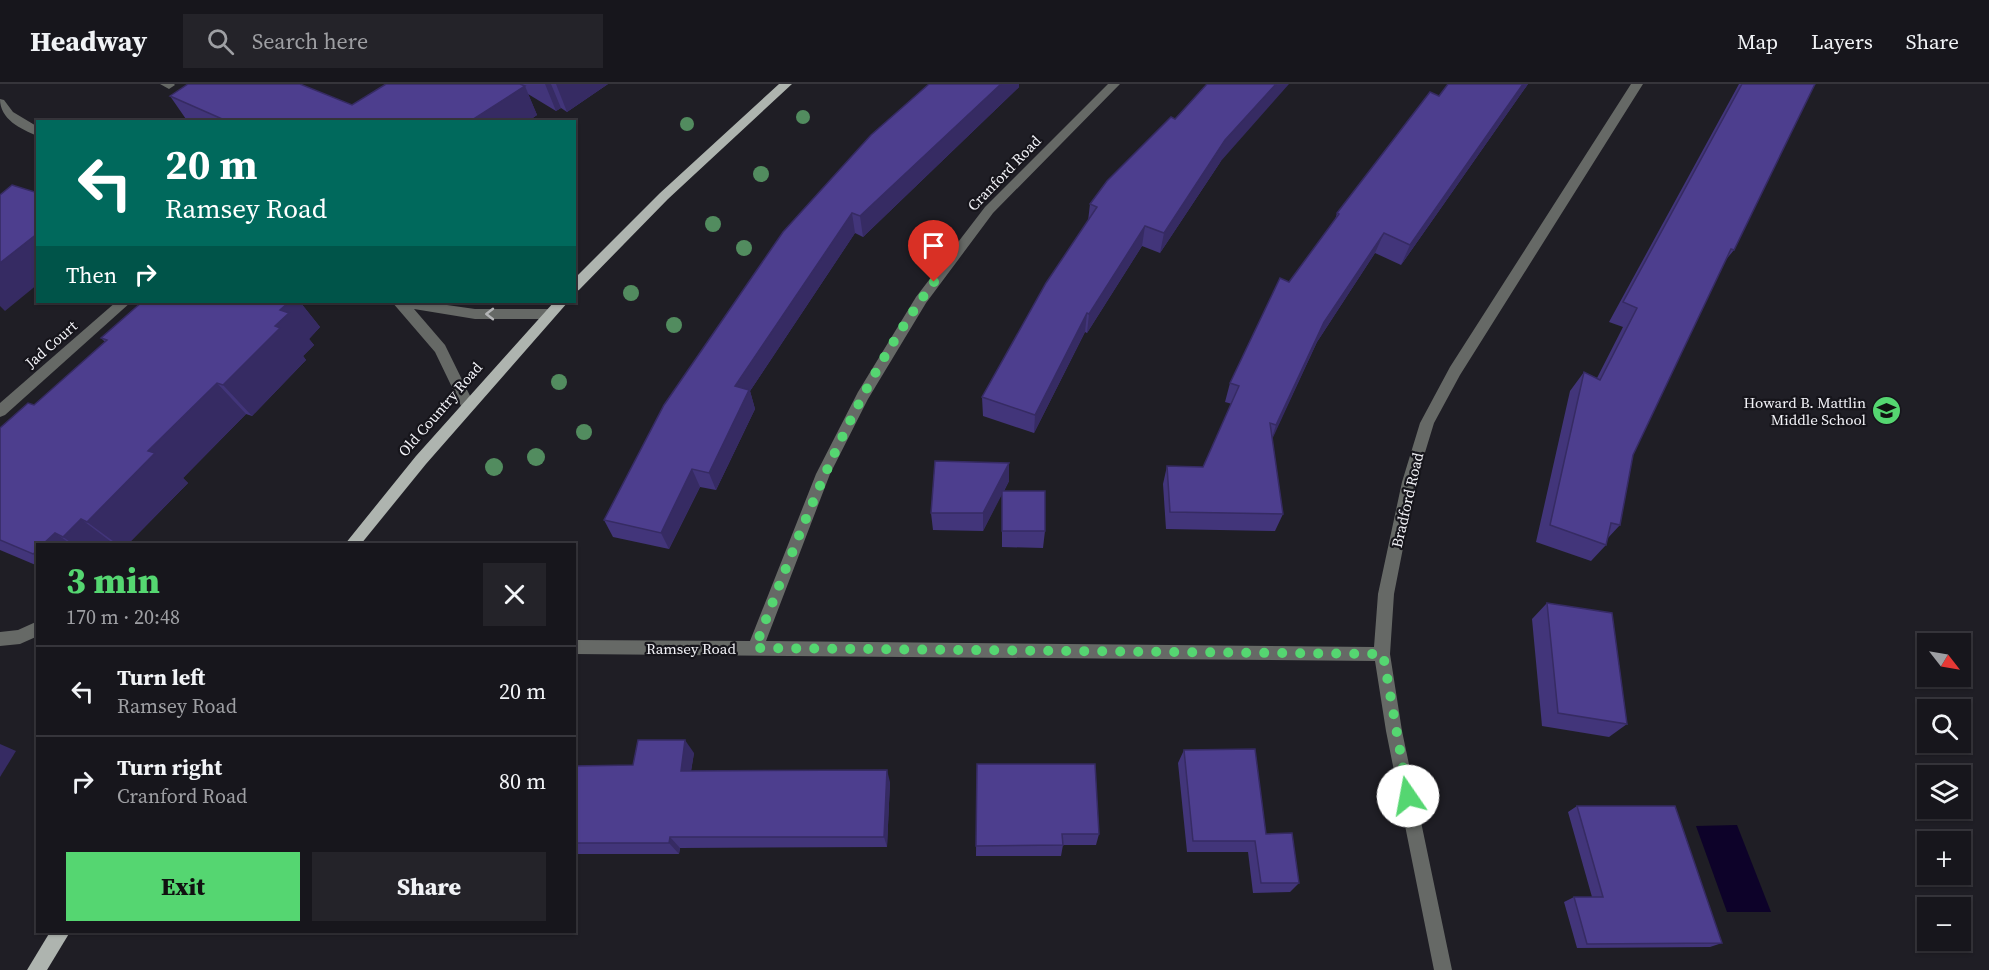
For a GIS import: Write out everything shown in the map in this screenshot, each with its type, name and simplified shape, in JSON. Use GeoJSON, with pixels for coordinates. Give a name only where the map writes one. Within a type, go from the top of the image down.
{"type":"FeatureCollection","features":[{"type":"Feature","properties":{"kind":"main road"},"geometry":{"type":"LineString","coordinates":[[576,285],[664,196],[786,84]]}},
{"type":"Feature","properties":{"kind":"main road","name":"Old Country Road"},"geometry":{"type":"LineString","coordinates":[[353,543],[468,406],[560,303]]}},
{"type":"Feature","properties":{"kind":"main road"},"geometry":{"type":"LineString","coordinates":[[36,970],[60,933]]}},
{"type":"Feature","properties":{"kind":"street","name":"Cranford Road"},"geometry":{"type":"LineString","coordinates":[[755,648],[823,474],[863,396],[921,300],[988,210],[1114,84]]}},
{"type":"Feature","properties":{"kind":"street","name":"Bradford Road"},"geometry":{"type":"LineString","coordinates":[[1443,970],[1394,731],[1383,654],[1386,594],[1409,482],[1427,423],[1455,370],[1637,84]]}},
{"type":"Feature","properties":{"kind":"street"},"geometry":{"type":"LineString","coordinates":[[0,103],[9,115],[36,131]]}},
{"type":"Feature","properties":{"kind":"street","name":"Jad Court"},"geometry":{"type":"LineString","coordinates":[[0,411],[123,303]]}},
{"type":"Feature","properties":{"kind":"street"},"geometry":{"type":"LineString","coordinates":[[400,303],[440,349],[468,406]]}},
{"type":"Feature","properties":{"kind":"street"},"geometry":{"type":"LineString","coordinates":[[405,303],[475,314],[548,314]]}},
{"type":"Feature","properties":{"kind":"street"},"geometry":{"type":"LineString","coordinates":[[0,639],[20,637],[36,629]]}},
{"type":"Feature","properties":{"kind":"street","name":"Ramsey Road"},"geometry":{"type":"LineString","coordinates":[[576,647],[1383,654]]}},
{"type":"Feature","properties":{"kind":"shaded area"},"geometry":{"type":"Polygon","coordinates":[[[1737,825],[1771,912],[1727,912],[1696,826],[1737,825]]]}},
{"type":"Feature","properties":{"kind":"building"},"geometry":{"type":"Polygon","coordinates":[[[188,84],[300,84],[352,105],[386,84],[520,84],[525,86],[472,120],[224,120],[170,96],[188,84]]]}},
{"type":"Feature","properties":{"kind":"building"},"geometry":{"type":"Polygon","coordinates":[[[929,84],[1001,84],[860,216],[852,213],[735,386],[749,390],[709,473],[692,469],[661,533],[604,520],[664,405],[783,232],[871,135],[929,84]]]}},
{"type":"Feature","properties":{"kind":"building"},"geometry":{"type":"Polygon","coordinates":[[[1207,84],[1276,84],[1225,140],[1164,233],[1145,226],[1089,314],[1087,313],[1035,415],[982,397],[1046,283],[1097,207],[1090,204],[1107,181],[1171,117],[1175,119],[1207,84]]]}},
{"type":"Feature","properties":{"kind":"building"},"geometry":{"type":"Polygon","coordinates":[[[1448,84],[1523,84],[1410,245],[1384,233],[1324,322],[1276,425],[1270,423],[1283,514],[1170,512],[1167,466],[1203,467],[1239,386],[1230,383],[1280,278],[1289,282],[1339,214],[1337,213],[1430,92],[1439,96],[1448,84]]]}},
{"type":"Feature","properties":{"kind":"building"},"geometry":{"type":"Polygon","coordinates":[[[1742,84],[1815,84],[1734,250],[1731,249],[1633,455],[1620,525],[1611,523],[1606,545],[1550,525],[1584,372],[1600,380],[1637,308],[1623,302],[1742,84]]]}},
{"type":"Feature","properties":{"kind":"building"},"geometry":{"type":"Polygon","coordinates":[[[12,185],[36,192],[36,235],[0,263],[0,195],[12,185]]]}},
{"type":"Feature","properties":{"kind":"building"},"geometry":{"type":"Polygon","coordinates":[[[141,303],[288,303],[280,310],[289,313],[275,326],[280,328],[223,385],[217,383],[148,451],[155,453],[87,522],[81,519],[63,537],[55,533],[44,543],[36,543],[36,552],[33,554],[0,540],[0,428],[28,403],[34,405],[107,340],[101,338],[141,303]]]}},
{"type":"Feature","properties":{"kind":"building"},"geometry":{"type":"Polygon","coordinates":[[[935,461],[1009,463],[983,513],[931,513],[935,461]]]}},
{"type":"Feature","properties":{"kind":"building"},"geometry":{"type":"Polygon","coordinates":[[[1002,491],[1045,491],[1045,531],[1002,531],[1002,491]]]}},
{"type":"Feature","properties":{"kind":"building"},"geometry":{"type":"Polygon","coordinates":[[[1547,603],[1612,613],[1627,724],[1558,713],[1547,603]]]}},
{"type":"Feature","properties":{"kind":"building"},"geometry":{"type":"Polygon","coordinates":[[[638,740],[685,740],[681,771],[887,770],[884,837],[670,837],[669,843],[576,843],[576,766],[633,765],[638,740]]]}},
{"type":"Feature","properties":{"kind":"building"},"geometry":{"type":"Polygon","coordinates":[[[1255,749],[1266,834],[1292,833],[1299,883],[1261,883],[1255,841],[1193,841],[1184,750],[1255,749]]]}},
{"type":"Feature","properties":{"kind":"building"},"geometry":{"type":"Polygon","coordinates":[[[977,764],[1095,764],[1099,834],[1062,834],[1063,845],[976,846],[977,764]]]}},
{"type":"Feature","properties":{"kind":"building"},"geometry":{"type":"Polygon","coordinates":[[[1577,806],[1675,806],[1722,943],[1587,944],[1574,897],[1603,897],[1577,806]]]}},
{"type":"Feature","properties":{"kind":"place","name":"Howard B. Mattlin Middle School"},"geometry":{"type":"Point","coordinates":[1887,411]}},
{"type":"Feature","properties":{"kind":"route"},"geometry":{"type":"LineString","coordinates":[[934,282],[863,396],[823,474],[755,648],[1383,654],[1394,731],[1408,796]]}}]}
